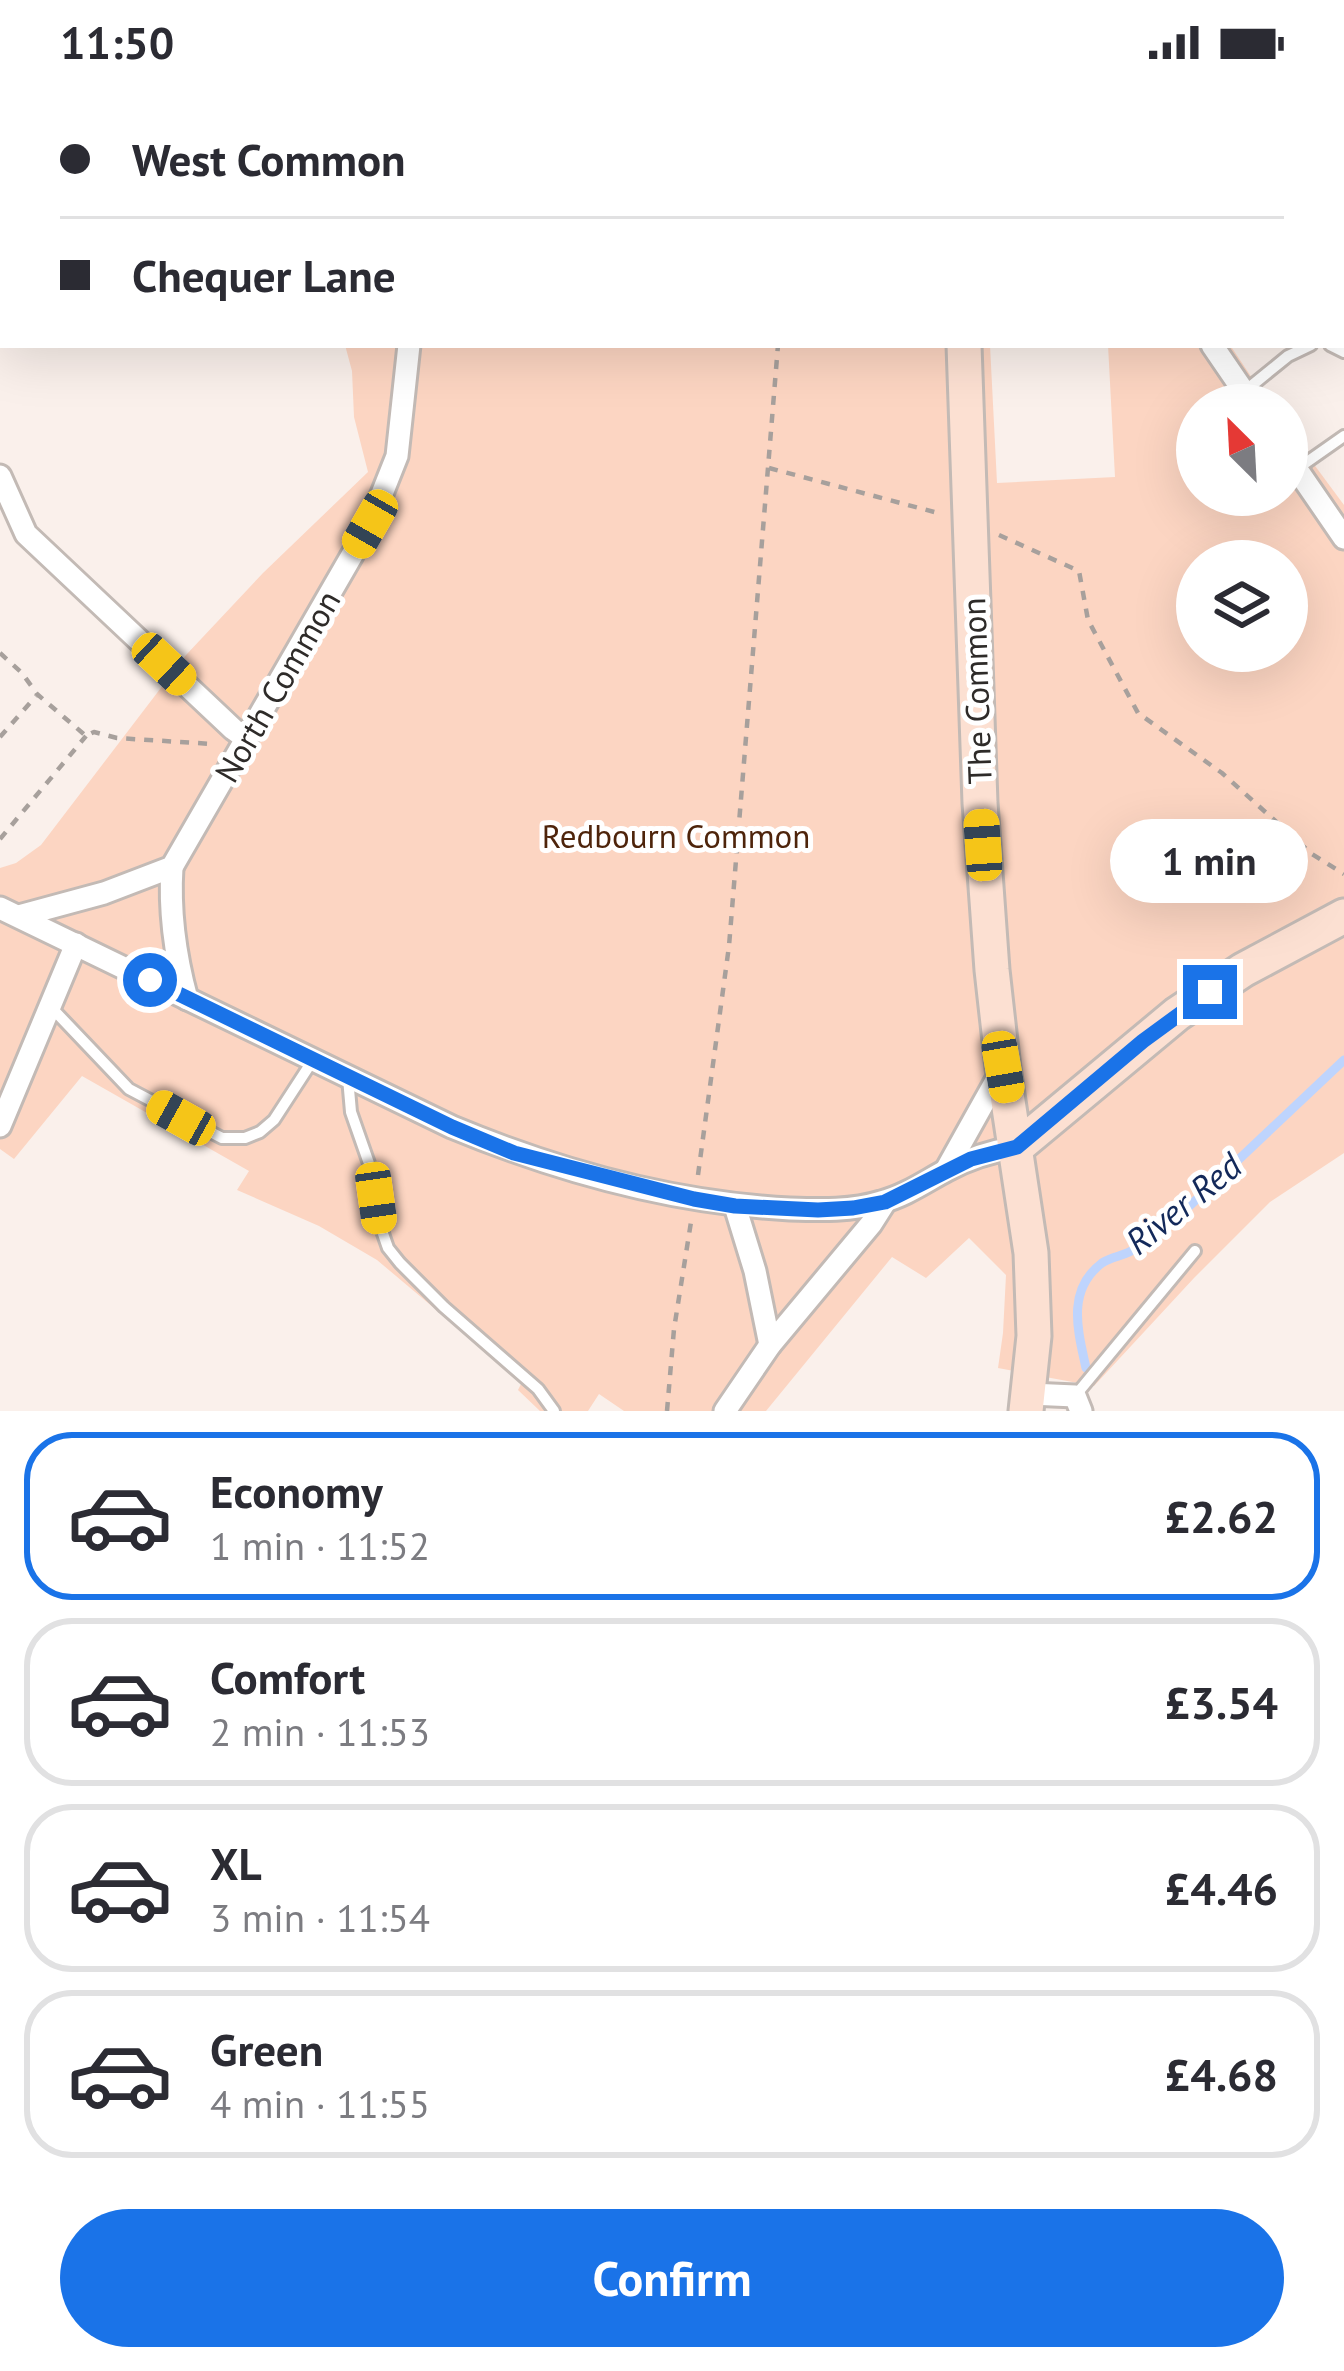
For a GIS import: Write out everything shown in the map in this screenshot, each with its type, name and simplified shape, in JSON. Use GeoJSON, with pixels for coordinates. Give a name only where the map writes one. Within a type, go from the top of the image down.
{"type":"FeatureCollection","features":[{"type":"Feature","properties":{"kind":"street","name":"North Common"},"geometry":{"type":"LineString","coordinates":[[172,867],[370,524],[397,456],[409,348]]}},
{"type":"Feature","properties":{"kind":"street","name":"The Common"},"geometry":{"type":"LineString","coordinates":[[964,348],[980,803],[992,970],[1031,1253],[1034,1336],[1028,1403]]}},
{"type":"Feature","properties":{"kind":"street"},"geometry":{"type":"LineString","coordinates":[[1214,348],[1239,384]]}},
{"type":"Feature","properties":{"kind":"street"},"geometry":{"type":"LineString","coordinates":[[0,476],[26,534],[248,739]]}},
{"type":"Feature","properties":{"kind":"street"},"geometry":{"type":"LineString","coordinates":[[1308,485],[1344,538]]}},
{"type":"Feature","properties":{"kind":"street"},"geometry":{"type":"LineString","coordinates":[[9,912],[104,893],[172,867],[169,902],[187,999]]}},
{"type":"Feature","properties":{"kind":"street"},"geometry":{"type":"LineString","coordinates":[[9,912],[348,1078],[514,1153],[694,1199],[818,1210],[885,1202],[971,1159],[1017,1147],[1177,1014],[1243,970],[1344,916]]}},
{"type":"Feature","properties":{"kind":"street"},"geometry":{"type":"LineString","coordinates":[[0,1126],[76,944]]}},
{"type":"Feature","properties":{"kind":"street"},"geometry":{"type":"LineString","coordinates":[[946,1170],[1003,1067]]}},
{"type":"Feature","properties":{"kind":"street"},"geometry":{"type":"LineString","coordinates":[[725,1411],[770,1345],[885,1202]]}},
{"type":"Feature","properties":{"kind":"street"},"geometry":{"type":"LineString","coordinates":[[735,1206],[755,1270],[770,1345]]}},
{"type":"Feature","properties":{"kind":"street"},"geometry":{"type":"LineString","coordinates":[[1028,1403],[1078,1404]]}},
{"type":"Feature","properties":{"kind":"lane"},"geometry":{"type":"LineString","coordinates":[[1262,384],[1288,356],[1305,348]]}},
{"type":"Feature","properties":{"kind":"lane"},"geometry":{"type":"LineString","coordinates":[[1308,454],[1344,436]]}},
{"type":"Feature","properties":{"kind":"lane"},"geometry":{"type":"LineString","coordinates":[[49,1005],[129,1089],[222,1138],[245,1138],[274,1120],[313,1060]]}},
{"type":"Feature","properties":{"kind":"lane"},"geometry":{"type":"LineString","coordinates":[[348,1078],[351,1112],[372,1172],[388,1248],[444,1307],[538,1389],[554,1411]]}},
{"type":"Feature","properties":{"kind":"lane"},"geometry":{"type":"LineString","coordinates":[[1078,1404],[1195,1251]]}},
{"type":"Feature","properties":{"kind":"path"},"geometry":{"type":"LineString","coordinates":[[667,1411],[674,1329],[729,946],[778,348]]}},
{"type":"Feature","properties":{"kind":"path"},"geometry":{"type":"LineString","coordinates":[[769,468],[969,521],[1079,571],[1088,620],[1138,713],[1222,773],[1312,854],[1344,874]]}},
{"type":"Feature","properties":{"kind":"path"},"geometry":{"type":"LineString","coordinates":[[0,653],[37,694],[86,736]]}},
{"type":"Feature","properties":{"kind":"path"},"geometry":{"type":"LineString","coordinates":[[0,737],[37,694]]}},
{"type":"Feature","properties":{"kind":"path"},"geometry":{"type":"LineString","coordinates":[[0,839],[94,732],[222,748]]}},
{"type":"Feature","properties":{"kind":"green space","name":"Redbourn Common"},"geometry":{"type":"Polygon","coordinates":[[[346,348],[990,348],[997,483],[1115,477],[1108,348],[1232,348],[1256,384],[1176,384],[1176,516],[1308,516],[1308,456],[1344,505],[1344,1153],[1270,1202],[1094,1386],[998,1368],[1006,1275],[969,1238],[926,1278],[892,1257],[766,1411],[624,1411],[599,1394],[588,1411],[540,1411],[518,1390],[522,1382],[377,1260],[319,1226],[237,1190],[249,1171],[82,1076],[14,1159],[0,1149],[0,868],[41,845],[186,655],[368,472],[354,417],[346,348]]]}},
{"type":"Feature","properties":{"kind":"waterway","name":"River Red"},"geometry":{"type":"LineString","coordinates":[[1086,1368],[1078,1312],[1083,1286],[1091,1274],[1106,1261],[1132,1251],[1181,1214],[1344,1060]]}},
{"type":"Feature","properties":{"kind":"route"},"geometry":{"type":"LineString","coordinates":[[150,980],[514,1153],[694,1199],[818,1210],[885,1202],[971,1159],[1017,1147],[1143,1041],[1210,992]]}}]}
